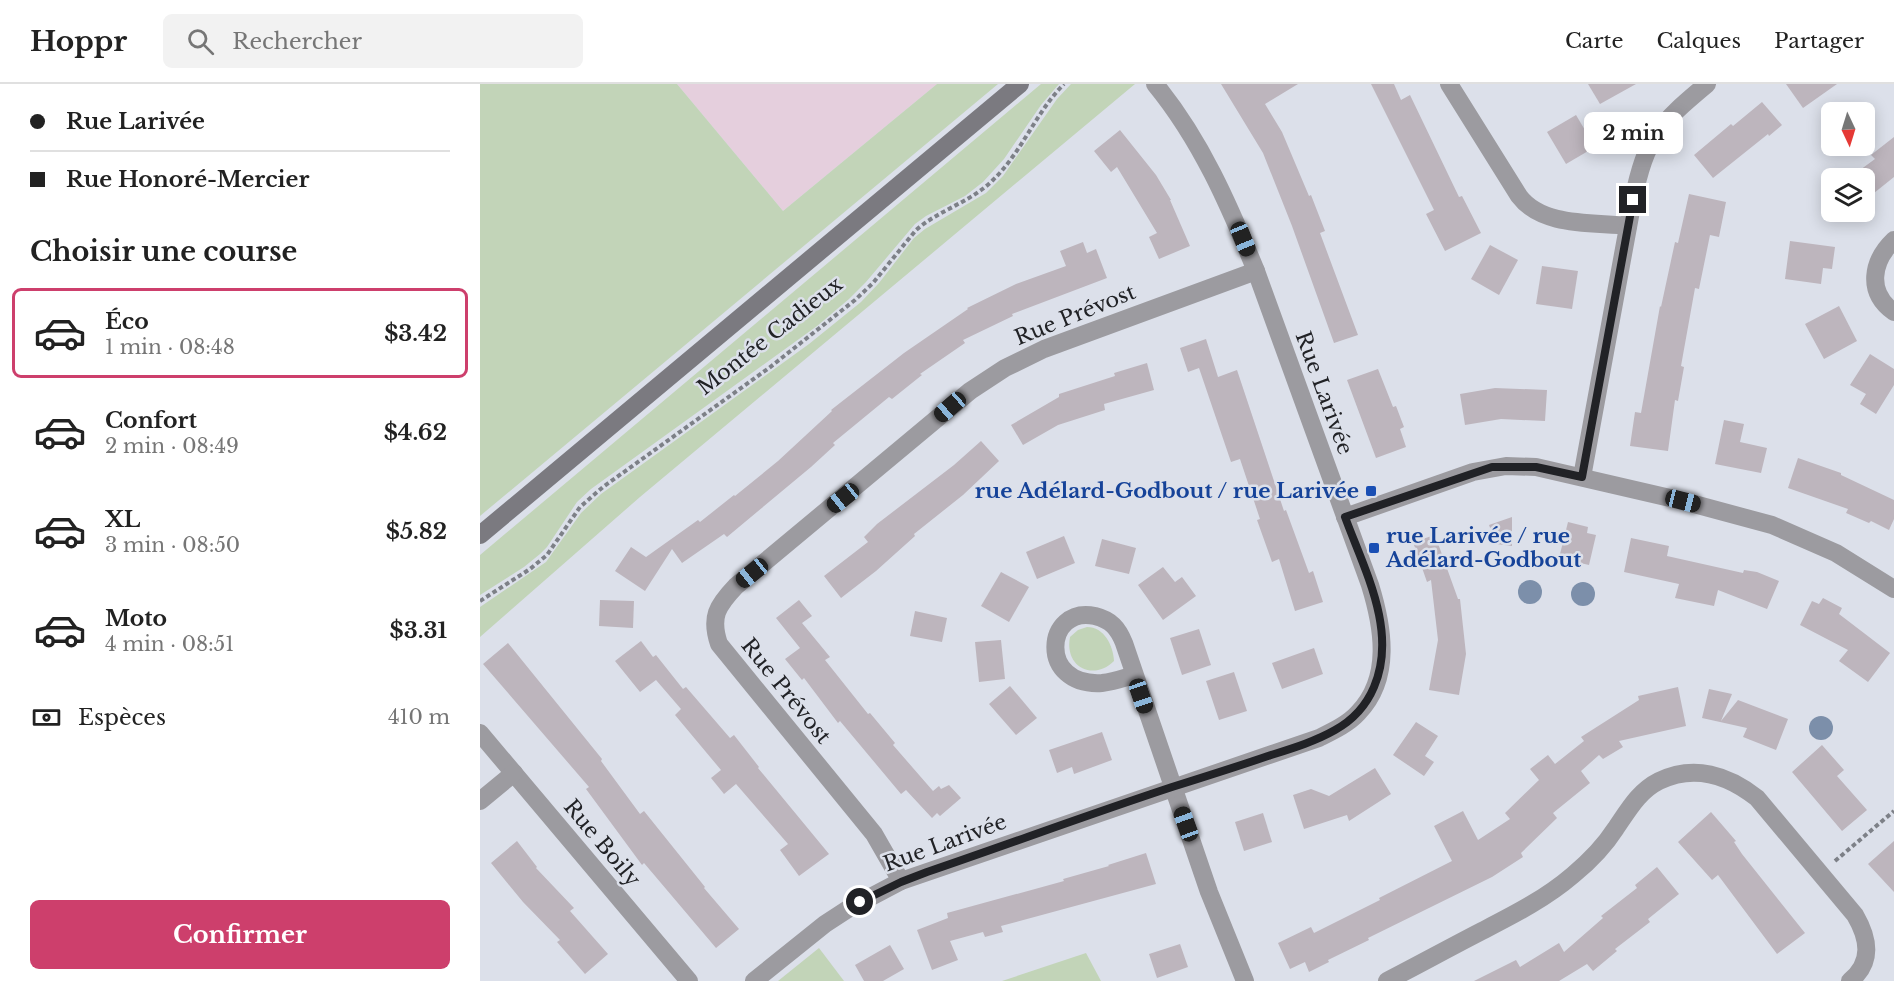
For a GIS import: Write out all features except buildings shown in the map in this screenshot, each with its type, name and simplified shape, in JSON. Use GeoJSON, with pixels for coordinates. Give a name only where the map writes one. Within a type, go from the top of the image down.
{"type":"FeatureCollection","features":[{"type":"Feature","properties":{"kind":"street","name":"Montée Cadieux"},"geometry":{"type":"LineString","coordinates":[[480,535],[1020,84]]}},
{"type":"Feature","properties":{"kind":"street","name":"Rue Larivée"},"geometry":{"type":"LineString","coordinates":[[754,981],[825,924],[848,909],[901,882],[1319,738],[1359,713],[1378,677],[1382,660],[1382,635],[1377,607],[1256,272],[1224,195],[1201,149],[1175,108],[1155,84]]}},
{"type":"Feature","properties":{"kind":"street"},"geometry":{"type":"LineString","coordinates":[[1449,84],[1519,196],[1530,208],[1556,219],[1628,226]]}},
{"type":"Feature","properties":{"kind":"street"},"geometry":{"type":"LineString","coordinates":[[1582,477],[1640,169],[1655,134],[1675,112],[1707,84]]}},
{"type":"Feature","properties":{"kind":"street"},"geometry":{"type":"LineString","coordinates":[[1894,240],[1878,260],[1875,276],[1881,299],[1894,312]]}},
{"type":"Feature","properties":{"kind":"street","name":"Rue Prévost"},"geometry":{"type":"LineString","coordinates":[[901,882],[874,834],[723,651],[714,625],[719,606],[736,586],[950,407],[987,379],[1044,349],[1256,272]]}},
{"type":"Feature","properties":{"kind":"street"},"geometry":{"type":"LineString","coordinates":[[1345,517],[1492,467],[1536,467],[1772,525],[1836,553],[1894,589]]}},
{"type":"Feature","properties":{"kind":"street"},"geometry":{"type":"LineString","coordinates":[[1134,675],[1100,683],[1082,681],[1066,674],[1057,659],[1056,649],[1059,631],[1063,624],[1069,619],[1083,615],[1101,618],[1114,625],[1119,632],[1134,675],[1173,787],[1209,892],[1245,981]]}},
{"type":"Feature","properties":{"kind":"street","name":"Rue Boily"},"geometry":{"type":"LineString","coordinates":[[480,733],[689,981]]}},
{"type":"Feature","properties":{"kind":"street"},"geometry":{"type":"LineString","coordinates":[[480,801],[514,773]]}},
{"type":"Feature","properties":{"kind":"street"},"geometry":{"type":"LineString","coordinates":[[1387,981],[1540,901],[1589,861],[1616,828],[1627,810],[1648,788],[1672,776],[1695,773],[1720,776],[1746,789],[1757,798],[1855,915],[1862,927],[1868,948],[1861,969],[1850,981]]}},
{"type":"Feature","properties":{"kind":"path","name":"Montée Cadieux"},"geometry":{"type":"LineString","coordinates":[[480,601],[530,569],[547,555],[580,507],[603,486],[769,368],[855,300],[873,283],[924,222],[983,190],[1007,164],[1052,97],[1064,84]]}},
{"type":"Feature","properties":{"kind":"path"},"geometry":{"type":"LineString","coordinates":[[1832,863],[1894,811]]}},
{"type":"Feature","properties":{"kind":"shaded area"},"geometry":{"type":"Polygon","coordinates":[[[677,84],[937,84],[783,211],[677,84]]]}},
{"type":"Feature","properties":{"kind":"green space"},"geometry":{"type":"Polygon","coordinates":[[[480,84],[677,84],[783,211],[937,84],[998,84],[480,516],[480,84]]]}},
{"type":"Feature","properties":{"kind":"green space"},"geometry":{"type":"Polygon","coordinates":[[[1041,84],[1059,84],[1041,105],[1004,159],[983,182],[965,196],[915,224],[866,282],[817,326],[591,489],[577,502],[540,554],[480,595],[480,555],[1041,84]]]}},
{"type":"Feature","properties":{"kind":"green space"},"geometry":{"type":"Polygon","coordinates":[[[1071,84],[1135,84],[640,497],[480,637],[480,607],[546,562],[581,513],[601,494],[809,344],[861,302],[914,238],[925,229],[986,193],[1003,176],[1057,99],[1071,84]]]}},
{"type":"Feature","properties":{"kind":"green space"},"geometry":{"type":"Polygon","coordinates":[[[1087,627],[1103,634],[1112,649],[1114,661],[1098,670],[1082,668],[1072,657],[1069,648],[1070,637],[1078,630],[1087,627]]]}},
{"type":"Feature","properties":{"kind":"green space"},"geometry":{"type":"Polygon","coordinates":[[[819,948],[844,981],[778,981],[819,948]]]}},
{"type":"Feature","properties":{"kind":"green space"},"geometry":{"type":"Polygon","coordinates":[[[1086,953],[1101,981],[1002,981],[1086,953]]]}},
{"type":"Feature","properties":{"kind":"water"},"geometry":{"type":"Polygon","coordinates":[[[1530,580],[1538,584],[1542,592],[1538,600],[1530,604],[1522,600],[1518,592],[1522,584],[1530,580]]]}},
{"type":"Feature","properties":{"kind":"water"},"geometry":{"type":"Polygon","coordinates":[[[1583,582],[1591,586],[1595,594],[1591,602],[1583,606],[1575,602],[1571,594],[1575,586],[1583,582]]]}},
{"type":"Feature","properties":{"kind":"water"},"geometry":{"type":"Polygon","coordinates":[[[1821,716],[1829,720],[1833,728],[1829,736],[1821,740],[1813,736],[1809,728],[1813,720],[1821,716]]]}},
{"type":"Feature","properties":{"kind":"place","name":"rue Adélard-Godbout / rue Larivée"},"geometry":{"type":"Point","coordinates":[1371,491]}},
{"type":"Feature","properties":{"kind":"place","name":"rue Larivée / rue Adélard-Godbout"},"geometry":{"type":"Point","coordinates":[1374,548]}},
{"type":"Feature","properties":{"kind":"route"},"geometry":{"type":"LineString","coordinates":[[860,902],[927,872],[1173,787],[1292,749],[1335,730],[1359,713],[1378,677],[1383,643],[1377,607],[1345,517],[1492,467],[1536,467],[1582,477],[1633,200]]}}]}
